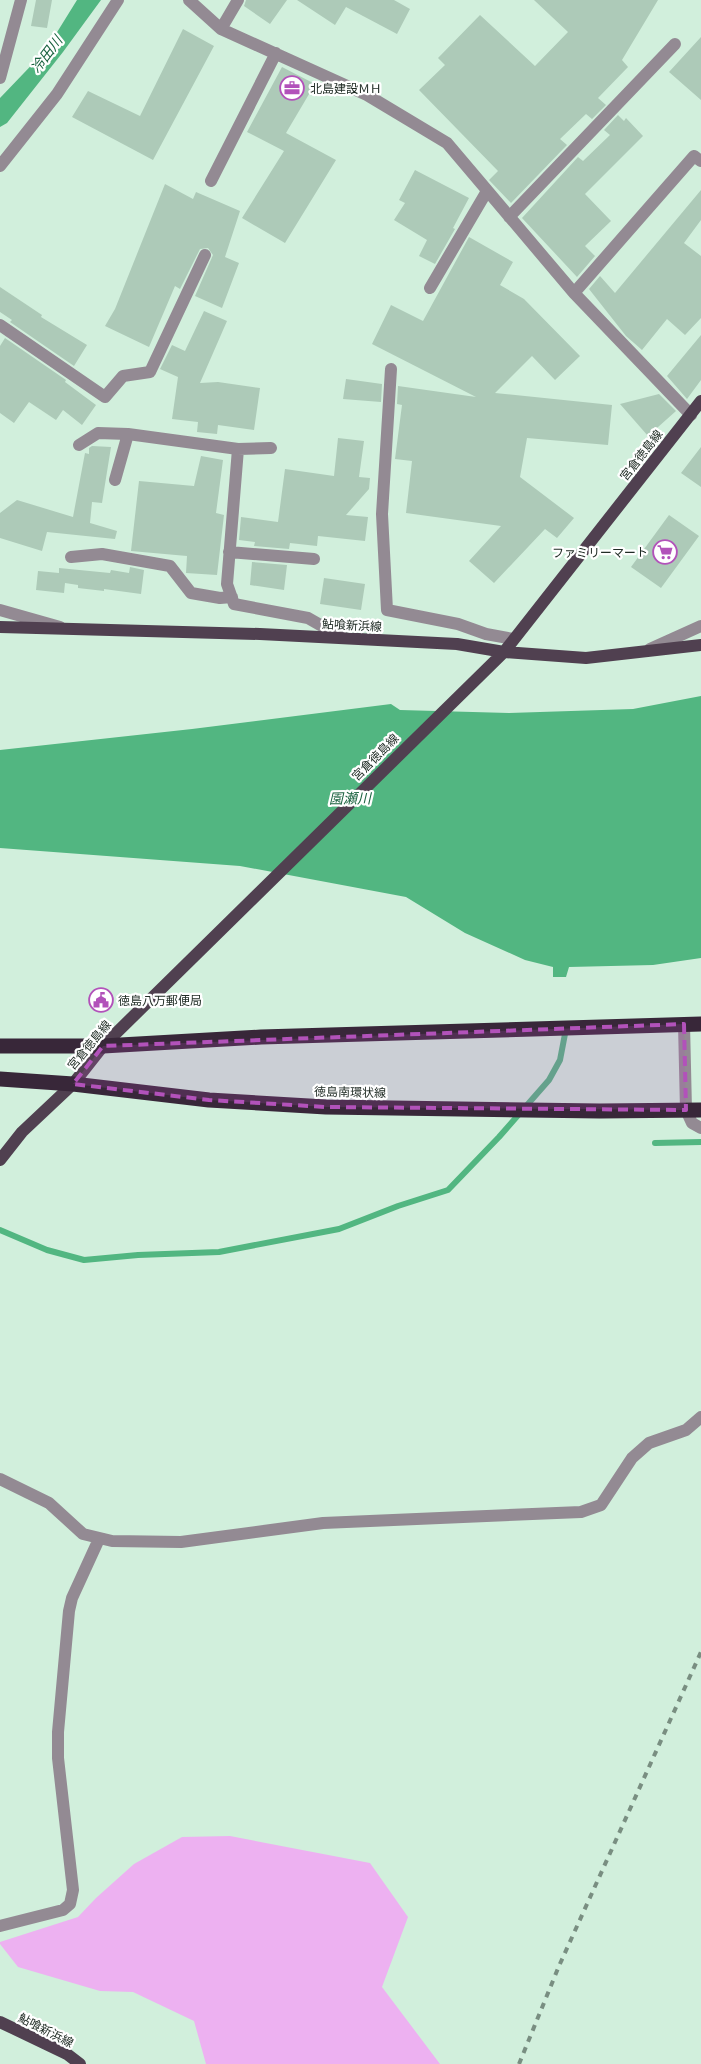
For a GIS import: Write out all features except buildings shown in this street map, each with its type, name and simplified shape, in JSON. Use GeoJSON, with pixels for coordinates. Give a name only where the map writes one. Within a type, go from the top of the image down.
{"type":"FeatureCollection","features":[{"type":"Feature","properties":{"kind":"highway"},"geometry":{"type":"LineString","coordinates":[[0,1046],[102,1046],[261,1037],[701,1024]]}},
{"type":"Feature","properties":{"kind":"highway","name":"徳島南環状線"},"geometry":{"type":"LineString","coordinates":[[0,1079],[74,1084],[209,1100],[326,1107],[600,1111],[693,1110]]}},
{"type":"Feature","properties":{"kind":"main road","name":"宮倉徳島線"},"geometry":{"type":"LineString","coordinates":[[0,1160],[22,1132],[74,1084],[102,1046],[487,666],[504,652],[701,401]]}},
{"type":"Feature","properties":{"kind":"main road","name":"鮎喰新浜線"},"geometry":{"type":"LineString","coordinates":[[0,627],[343,638],[457,644],[504,652],[586,658],[701,645]]}},
{"type":"Feature","properties":{"kind":"main road","name":"鮎喰新浜線"},"geometry":{"type":"LineString","coordinates":[[0,2022],[67,2054],[80,2064]]}},
{"type":"Feature","properties":{"kind":"street"},"geometry":{"type":"LineString","coordinates":[[0,78],[6,29],[21,0]]}},
{"type":"Feature","properties":{"kind":"street"},"geometry":{"type":"LineString","coordinates":[[0,166],[57,94],[118,0]]}},
{"type":"Feature","properties":{"kind":"street"},"geometry":{"type":"LineString","coordinates":[[189,0],[221,28],[367,95],[447,143],[574,293],[691,415]]}},
{"type":"Feature","properties":{"kind":"street"},"geometry":{"type":"LineString","coordinates":[[221,28],[238,0]]}},
{"type":"Feature","properties":{"kind":"street"},"geometry":{"type":"LineString","coordinates":[[509,217],[675,44]]}},
{"type":"Feature","properties":{"kind":"street"},"geometry":{"type":"LineString","coordinates":[[211,181],[276,53]]}},
{"type":"Feature","properties":{"kind":"street"},"geometry":{"type":"LineString","coordinates":[[574,293],[694,156],[701,162]]}},
{"type":"Feature","properties":{"kind":"street"},"geometry":{"type":"LineString","coordinates":[[430,288],[487,191]]}},
{"type":"Feature","properties":{"kind":"street"},"geometry":{"type":"LineString","coordinates":[[0,324],[105,397],[123,376],[150,372],[205,255]]}},
{"type":"Feature","properties":{"kind":"street"},"geometry":{"type":"LineString","coordinates":[[391,369],[382,514],[387,610],[458,624],[486,634],[513,639]]}},
{"type":"Feature","properties":{"kind":"street"},"geometry":{"type":"LineString","coordinates":[[79,446],[98,434],[128,434],[238,449],[271,448]]}},
{"type":"Feature","properties":{"kind":"street"},"geometry":{"type":"LineString","coordinates":[[115,480],[128,434]]}},
{"type":"Feature","properties":{"kind":"street"},"geometry":{"type":"LineString","coordinates":[[238,449],[227,584],[234,604],[308,618],[343,638]]}},
{"type":"Feature","properties":{"kind":"street"},"geometry":{"type":"LineString","coordinates":[[229,552],[314,559]]}},
{"type":"Feature","properties":{"kind":"street"},"geometry":{"type":"LineString","coordinates":[[71,557],[102,554],[170,566],[191,593],[220,598],[232,597]]}},
{"type":"Feature","properties":{"kind":"street"},"geometry":{"type":"LineString","coordinates":[[0,610],[68,629]]}},
{"type":"Feature","properties":{"kind":"street"},"geometry":{"type":"LineString","coordinates":[[646,652],[701,626]]}},
{"type":"Feature","properties":{"kind":"street"},"geometry":{"type":"LineString","coordinates":[[684,1024],[693,1110],[692,1123],[701,1128]]}},
{"type":"Feature","properties":{"kind":"street"},"geometry":{"type":"LineString","coordinates":[[0,1479],[49,1503],[83,1534],[99,1539],[181,1542],[323,1523],[582,1512],[601,1506],[632,1458],[649,1443],[686,1430],[701,1417]]}},
{"type":"Feature","properties":{"kind":"street"},"geometry":{"type":"LineString","coordinates":[[0,1926],[63,1910],[70,1904],[73,1890],[58,1758],[58,1732],[68,1611],[99,1539]]}},
{"type":"Feature","properties":{"kind":"highlighted area"},"geometry":{"type":"Polygon","coordinates":[[[684,1024],[686,1110],[326,1107],[209,1100],[73,1084],[103,1046],[684,1024]]]}},
{"type":"Feature","properties":{"kind":"shaded area"},"geometry":{"type":"Polygon","coordinates":[[[230,1836],[370,1863],[408,1917],[382,1987],[440,2064],[206,2064],[194,2021],[133,1992],[100,1991],[18,1967],[0,1944],[0,1942],[78,1917],[134,1864],[182,1837],[230,1836]]]}},
{"type":"Feature","properties":{"kind":"water","name":"冷田川"},"geometry":{"type":"Polygon","coordinates":[[[77,0],[101,0],[7,123],[0,127],[0,98],[46,50],[77,0]]]}},
{"type":"Feature","properties":{"kind":"water","name":"園瀬川"},"geometry":{"type":"Polygon","coordinates":[[[701,696],[701,958],[653,965],[569,967],[566,977],[553,977],[553,967],[525,960],[465,933],[406,897],[240,866],[0,848],[0,750],[192,729],[391,704],[400,710],[509,713],[633,709],[701,696]]]}},
{"type":"Feature","properties":{"kind":"waterway"},"geometry":{"type":"LineString","coordinates":[[0,1230],[47,1250],[84,1260],[138,1255],[219,1252],[339,1229],[398,1206],[448,1190],[499,1137],[549,1080],[560,1060],[565,1034]]}},
{"type":"Feature","properties":{"kind":"waterway"},"geometry":{"type":"LineString","coordinates":[[655,1143],[701,1142]]}},
{"type":"Feature","properties":{"kind":"railway"},"geometry":{"type":"LineString","coordinates":[[519,2064],[559,1966],[701,1652]]}},
{"type":"Feature","properties":{"kind":"place","name":"北島建設ＭＨ"},"geometry":{"type":"Point","coordinates":[292,88]}},
{"type":"Feature","properties":{"kind":"place","name":"ファミリーマート"},"geometry":{"type":"Point","coordinates":[665,552]}},
{"type":"Feature","properties":{"kind":"place","name":"徳島八万郵便局"},"geometry":{"type":"Point","coordinates":[101,1000]}}]}
